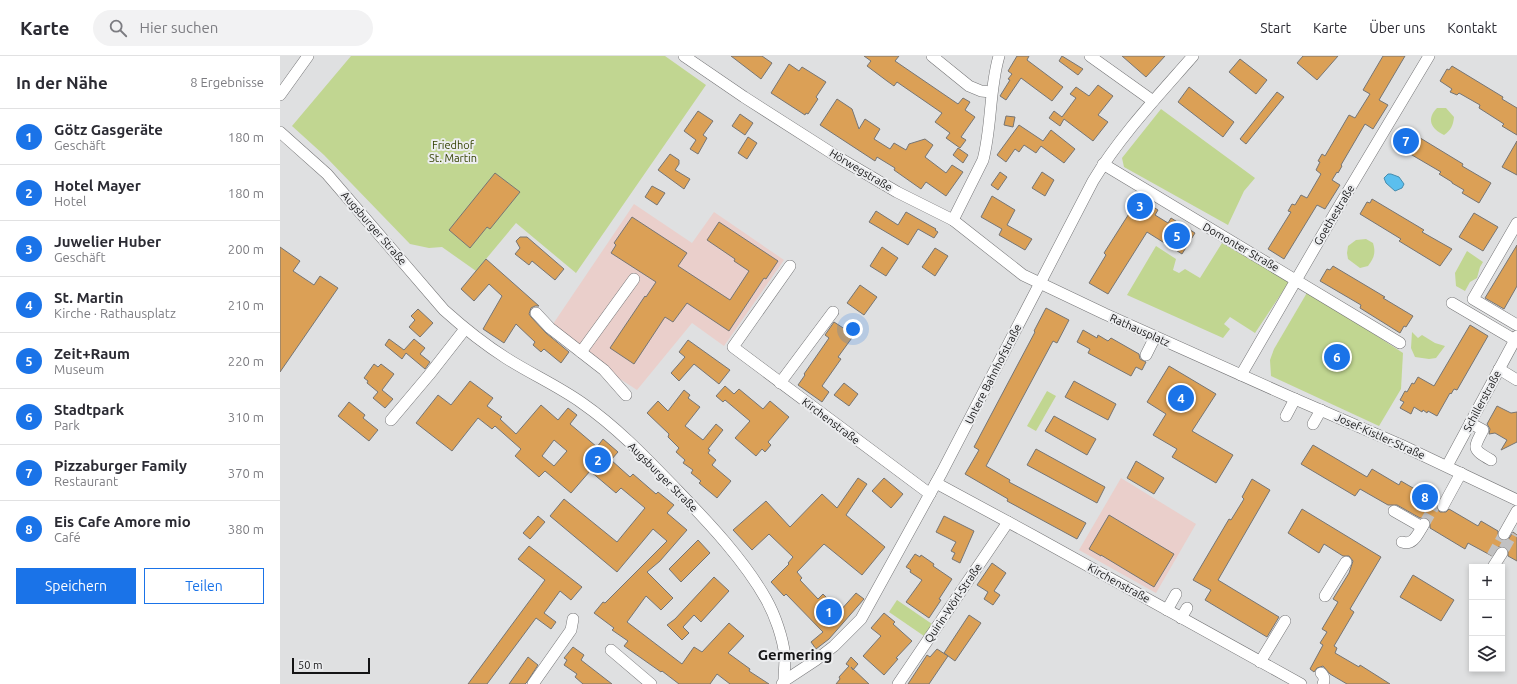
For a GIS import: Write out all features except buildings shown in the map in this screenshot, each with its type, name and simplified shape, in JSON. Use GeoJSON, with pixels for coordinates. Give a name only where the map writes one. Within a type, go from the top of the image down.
{"type":"FeatureCollection","features":[{"type":"Feature","properties":{"kind":"street"},"geometry":{"type":"LineString","coordinates":[[280,95],[308,56]]}},
{"type":"Feature","properties":{"kind":"street","name":"Hörwegstraße"},"geometry":{"type":"LineString","coordinates":[[684,56],[744,97],[841,159],[897,192],[952,220],[1018,272],[1039,283]]}},
{"type":"Feature","properties":{"kind":"street"},"geometry":{"type":"LineString","coordinates":[[932,56],[969,86],[981,91],[991,92]]}},
{"type":"Feature","properties":{"kind":"street"},"geometry":{"type":"LineString","coordinates":[[952,220],[983,160],[986,150],[991,92],[999,56]]}},
{"type":"Feature","properties":{"kind":"street"},"geometry":{"type":"LineString","coordinates":[[1090,56],[1153,101]]}},
{"type":"Feature","properties":{"kind":"street","name":"Untere Bahnhofstraße"},"geometry":{"type":"LineString","coordinates":[[783,682],[834,646],[861,620],[936,484],[1080,204],[1103,164],[1153,101],[1192,56]]}},
{"type":"Feature","properties":{"kind":"street","name":"Goethestraße"},"geometry":{"type":"LineString","coordinates":[[1241,375],[1296,279],[1429,56]]}},
{"type":"Feature","properties":{"kind":"street","name":"Augsburger Straße"},"geometry":{"type":"LineString","coordinates":[[280,132],[327,174],[444,310],[465,329],[506,358],[552,384],[589,408],[635,447],[703,518],[744,567],[766,600],[777,626],[785,657],[783,682]]}},
{"type":"Feature","properties":{"kind":"street","name":"Domonter Straße"},"geometry":{"type":"LineString","coordinates":[[1103,164],[1212,234],[1296,279],[1400,343]]}},
{"type":"Feature","properties":{"kind":"street"},"geometry":{"type":"LineString","coordinates":[[1517,223],[1473,299],[1517,325]]}},
{"type":"Feature","properties":{"kind":"street","name":"Kirchenstraße"},"geometry":{"type":"LineString","coordinates":[[790,266],[733,347],[930,494]]}},
{"type":"Feature","properties":{"kind":"street"},"geometry":{"type":"LineString","coordinates":[[580,352],[634,279]]}},
{"type":"Feature","properties":{"kind":"street","name":"Rathausplatz"},"geometry":{"type":"LineString","coordinates":[[1039,283],[1241,375]]}},
{"type":"Feature","properties":{"kind":"street"},"geometry":{"type":"LineString","coordinates":[[1452,303],[1516,335]]}},
{"type":"Feature","properties":{"kind":"street"},"geometry":{"type":"LineString","coordinates":[[1473,305],[1516,335]]}},
{"type":"Feature","properties":{"kind":"street"},"geometry":{"type":"LineString","coordinates":[[780,383],[834,312]]}},
{"type":"Feature","properties":{"kind":"street"},"geometry":{"type":"LineString","coordinates":[[536,313],[550,328],[604,370],[626,395]]}},
{"type":"Feature","properties":{"kind":"street"},"geometry":{"type":"LineString","coordinates":[[390,420],[429,375],[465,329]]}},
{"type":"Feature","properties":{"kind":"street","name":"Schillerstraße"},"geometry":{"type":"LineString","coordinates":[[1440,504],[1454,470],[1470,423],[1516,335]]}},
{"type":"Feature","properties":{"kind":"street"},"geometry":{"type":"LineString","coordinates":[[1146,355],[1156,337]]}},
{"type":"Feature","properties":{"kind":"street"},"geometry":{"type":"LineString","coordinates":[[1499,369],[1517,380]]}},
{"type":"Feature","properties":{"kind":"street","name":"Josef-Kistler-Straße"},"geometry":{"type":"LineString","coordinates":[[1241,375],[1454,470],[1517,500]]}},
{"type":"Feature","properties":{"kind":"street"},"geometry":{"type":"LineString","coordinates":[[1286,416],[1295,400]]}},
{"type":"Feature","properties":{"kind":"street"},"geometry":{"type":"LineString","coordinates":[[1313,424],[1321,410]]}},
{"type":"Feature","properties":{"kind":"street"},"geometry":{"type":"LineString","coordinates":[[1470,423],[1483,430],[1475,445],[1476,449],[1479,453],[1491,460]]}},
{"type":"Feature","properties":{"kind":"street","name":"Kirchenstraße"},"geometry":{"type":"LineString","coordinates":[[936,484],[1008,522],[1301,684]]}},
{"type":"Feature","properties":{"kind":"street"},"geometry":{"type":"LineString","coordinates":[[1394,511],[1425,527]]}},
{"type":"Feature","properties":{"kind":"street"},"geometry":{"type":"LineString","coordinates":[[1511,531],[1517,511]]}},
{"type":"Feature","properties":{"kind":"street","name":"Quirin-Wörl-Straße"},"geometry":{"type":"LineString","coordinates":[[898,684],[1008,522]]}},
{"type":"Feature","properties":{"kind":"street"},"geometry":{"type":"LineString","coordinates":[[1402,542],[1408,544],[1425,527]]}},
{"type":"Feature","properties":{"kind":"street"},"geometry":{"type":"LineString","coordinates":[[1419,546],[1425,527]]}},
{"type":"Feature","properties":{"kind":"street"},"geometry":{"type":"LineString","coordinates":[[1325,596],[1346,562]]}},
{"type":"Feature","properties":{"kind":"street"},"geometry":{"type":"LineString","coordinates":[[1167,610],[1176,594]]}},
{"type":"Feature","properties":{"kind":"street"},"geometry":{"type":"LineString","coordinates":[[1181,618],[1187,608]]}},
{"type":"Feature","properties":{"kind":"street"},"geometry":{"type":"LineString","coordinates":[[533,684],[571,630],[573,619]]}},
{"type":"Feature","properties":{"kind":"street"},"geometry":{"type":"LineString","coordinates":[[1260,662],[1286,621]]}},
{"type":"Feature","properties":{"kind":"street"},"geometry":{"type":"LineString","coordinates":[[611,650],[651,684]]}},
{"type":"Feature","properties":{"kind":"street"},"geometry":{"type":"LineString","coordinates":[[1321,672],[1324,675],[1323,684]]}},
{"type":"Feature","properties":{"kind":"shaded area"},"geometry":{"type":"Polygon","coordinates":[[[634,204],[692,243],[714,212],[784,260],[724,346],[692,323],[637,390],[614,375],[551,327],[634,204]]]}},
{"type":"Feature","properties":{"kind":"shaded area"},"geometry":{"type":"Polygon","coordinates":[[[1121,478],[1196,524],[1156,593],[1079,550],[1121,478]]]}},
{"type":"Feature","properties":{"kind":"green space","name":"Friedhof St. Martin"},"geometry":{"type":"Polygon","coordinates":[[[351,56],[665,56],[706,85],[576,273],[516,223],[476,271],[442,247],[429,248],[410,244],[324,155],[292,126],[351,56]]]}},
{"type":"Feature","properties":{"kind":"green space"},"geometry":{"type":"Polygon","coordinates":[[[1437,108],[1446,108],[1454,117],[1451,128],[1444,135],[1433,127],[1431,120],[1437,108]]]}},
{"type":"Feature","properties":{"kind":"green space"},"geometry":{"type":"Polygon","coordinates":[[[1161,109],[1255,178],[1244,191],[1228,225],[1124,167],[1122,158],[1161,109]]]}},
{"type":"Feature","properties":{"kind":"green space"},"geometry":{"type":"Polygon","coordinates":[[[1366,239],[1373,243],[1374,255],[1368,266],[1360,268],[1348,259],[1348,246],[1356,240],[1366,239]]]}},
{"type":"Feature","properties":{"kind":"green space"},"geometry":{"type":"Polygon","coordinates":[[[1222,243],[1289,282],[1255,333],[1230,317],[1224,324],[1230,329],[1223,338],[1127,295],[1156,246],[1176,259],[1173,270],[1179,273],[1185,269],[1200,278],[1222,243]]]}},
{"type":"Feature","properties":{"kind":"green space"},"geometry":{"type":"Polygon","coordinates":[[[1467,251],[1483,262],[1477,278],[1470,282],[1465,291],[1456,286],[1455,273],[1467,251]]]}},
{"type":"Feature","properties":{"kind":"green space"},"geometry":{"type":"Polygon","coordinates":[[[1308,291],[1403,353],[1401,389],[1379,426],[1271,376],[1270,360],[1274,349],[1308,291]]]}},
{"type":"Feature","properties":{"kind":"green space"},"geometry":{"type":"Polygon","coordinates":[[[1412,332],[1418,338],[1422,335],[1435,343],[1445,346],[1436,358],[1429,359],[1415,357],[1411,348],[1412,332]]]}},
{"type":"Feature","properties":{"kind":"green space"},"geometry":{"type":"Polygon","coordinates":[[[1047,391],[1056,396],[1036,431],[1027,426],[1047,391]]]}},
{"type":"Feature","properties":{"kind":"green space"},"geometry":{"type":"Polygon","coordinates":[[[897,600],[932,624],[924,636],[889,612],[897,600]]]}},
{"type":"Feature","properties":{"kind":"water"},"geometry":{"type":"Polygon","coordinates":[[[1388,174],[1399,177],[1404,184],[1402,188],[1395,191],[1386,183],[1384,178],[1388,174]]]}},
{"type":"Feature","properties":{"kind":"tunnel"},"geometry":{"type":"LineString","coordinates":[[1424,524],[1437,502]]}},
{"type":"Feature","properties":{"kind":"tunnel"},"geometry":{"type":"LineString","coordinates":[[1504,549],[1513,533]]}},
{"type":"Feature","properties":{"kind":"tunnel"},"geometry":{"type":"LineString","coordinates":[[1492,556],[1504,534]]}},
{"type":"Feature","properties":{"kind":"place","name":"Pizzaburger Family"},"geometry":{"type":"Point","coordinates":[1406,141]}},
{"type":"Feature","properties":{"kind":"place","name":"Juwelier Huber"},"geometry":{"type":"Point","coordinates":[1140,206]}},
{"type":"Feature","properties":{"kind":"place","name":"Zeit+Raum"},"geometry":{"type":"Point","coordinates":[1177,236]}},
{"type":"Feature","properties":{"kind":"place","name":"Stadtpark"},"geometry":{"type":"Point","coordinates":[1337,357]}},
{"type":"Feature","properties":{"kind":"place","name":"St. Martin"},"geometry":{"type":"Point","coordinates":[1181,398]}},
{"type":"Feature","properties":{"kind":"place","name":"Hotel Mayer"},"geometry":{"type":"Point","coordinates":[598,460]}},
{"type":"Feature","properties":{"kind":"place","name":"Eis Cafe Amore mio"},"geometry":{"type":"Point","coordinates":[1425,497]}},
{"type":"Feature","properties":{"kind":"place","name":"Götz Gasgeräte"},"geometry":{"type":"Point","coordinates":[829,612]}},
{"type":"Feature","properties":{"kind":"district","name":"Germering"},"geometry":{"type":"Point","coordinates":[795,654]}}]}
